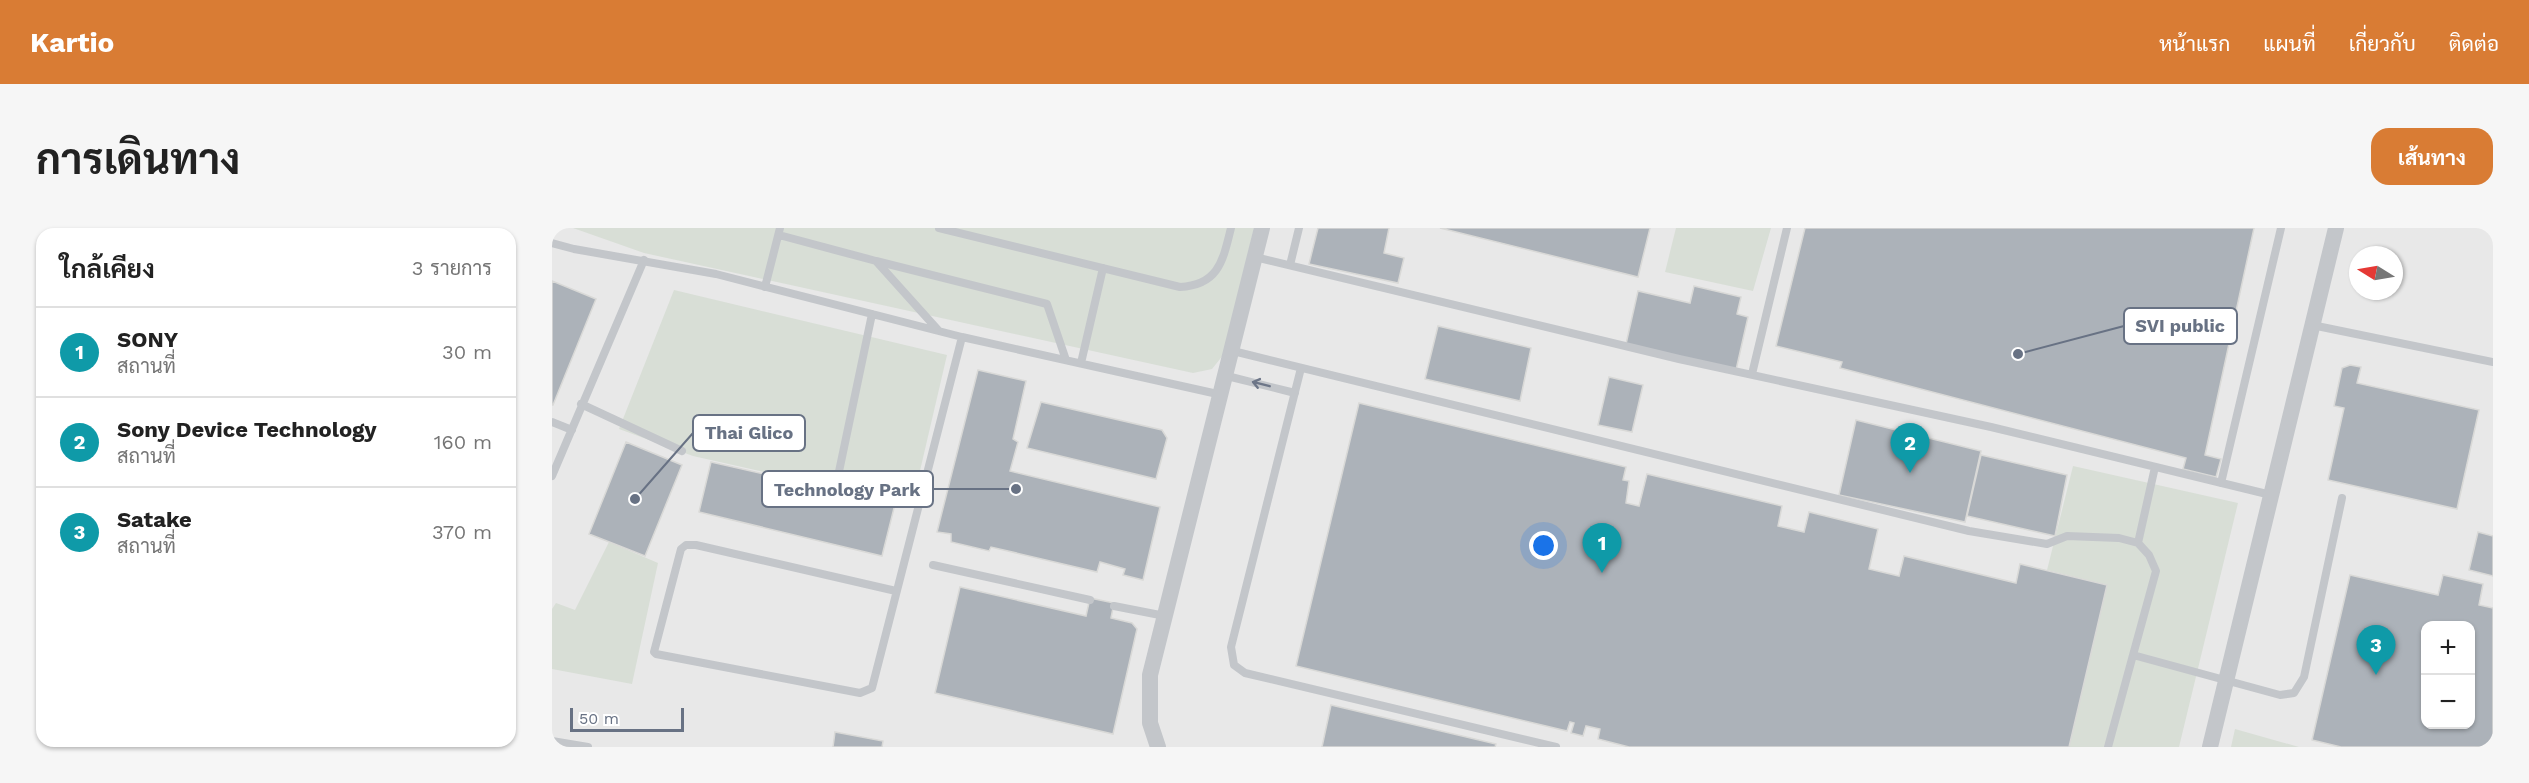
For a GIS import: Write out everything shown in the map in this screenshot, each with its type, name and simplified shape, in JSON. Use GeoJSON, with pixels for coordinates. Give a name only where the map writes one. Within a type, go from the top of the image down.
{"type":"FeatureCollection","features":[{"type":"Feature","properties":{"kind":"street"},"geometry":{"type":"LineString","coordinates":[[1154,745],[1148,702],[1150,675],[1227,376],[1262,228]]}},
{"type":"Feature","properties":{"kind":"street"},"geometry":{"type":"LineString","coordinates":[[2210,747],[2226,681],[2263,493],[2312,325],[2336,228]]}},
{"type":"Feature","properties":{"kind":"lane"},"geometry":{"type":"LineString","coordinates":[[939,228],[1180,286],[1194,286],[1208,280],[1223,261],[1231,228]]}},
{"type":"Feature","properties":{"kind":"lane"},"geometry":{"type":"LineString","coordinates":[[1290,265],[1299,228]]}},
{"type":"Feature","properties":{"kind":"lane"},"geometry":{"type":"LineString","coordinates":[[1752,374],[1787,228]]}},
{"type":"Feature","properties":{"kind":"lane"},"geometry":{"type":"LineString","coordinates":[[2221,483],[2281,228]]}},
{"type":"Feature","properties":{"kind":"lane"},"geometry":{"type":"LineString","coordinates":[[765,287],[780,232],[876,261],[1047,304],[1066,360]]}},
{"type":"Feature","properties":{"kind":"lane"},"geometry":{"type":"LineString","coordinates":[[552,243],[574,249],[644,260],[765,287],[939,331],[1222,395]]}},
{"type":"Feature","properties":{"kind":"lane"},"geometry":{"type":"LineString","coordinates":[[1255,257],[1679,359],[2263,493]]}},
{"type":"Feature","properties":{"kind":"lane"},"geometry":{"type":"LineString","coordinates":[[552,476],[644,260]]}},
{"type":"Feature","properties":{"kind":"lane"},"geometry":{"type":"LineString","coordinates":[[876,261],[939,331]]}},
{"type":"Feature","properties":{"kind":"lane"},"geometry":{"type":"LineString","coordinates":[[1081,363],[1103,268]]}},
{"type":"Feature","properties":{"kind":"lane"},"geometry":{"type":"LineString","coordinates":[[837,481],[872,314]]}},
{"type":"Feature","properties":{"kind":"lane"},"geometry":{"type":"LineString","coordinates":[[2312,325],[2493,362]]}},
{"type":"Feature","properties":{"kind":"lane"},"geometry":{"type":"LineString","coordinates":[[896,591],[696,545],[686,545],[681,549],[654,652],[860,693],[872,688],[962,336]]}},
{"type":"Feature","properties":{"kind":"lane"},"geometry":{"type":"LineString","coordinates":[[1233,351],[1969,531],[2048,544],[2067,537],[2119,538],[2138,543],[2149,555],[2156,571],[2109,746],[2098,747]]}},
{"type":"Feature","properties":{"kind":"lane"},"geometry":{"type":"LineString","coordinates":[[1301,368],[1231,647],[1234,665],[1245,673],[1556,747]]}},
{"type":"Feature","properties":{"kind":"lane"},"geometry":{"type":"LineString","coordinates":[[1227,376],[1295,393]]}},
{"type":"Feature","properties":{"kind":"lane"},"geometry":{"type":"LineString","coordinates":[[581,404],[682,451]]}},
{"type":"Feature","properties":{"kind":"lane"},"geometry":{"type":"LineString","coordinates":[[552,422],[572,430]]}},
{"type":"Feature","properties":{"kind":"lane"},"geometry":{"type":"LineString","coordinates":[[2138,543],[2155,467]]}},
{"type":"Feature","properties":{"kind":"lane"},"geometry":{"type":"LineString","coordinates":[[2133,656],[2280,695],[2294,693],[2304,677],[2342,498]]}},
{"type":"Feature","properties":{"kind":"lane"},"geometry":{"type":"LineString","coordinates":[[933,566],[1090,600]]}},
{"type":"Feature","properties":{"kind":"lane"},"geometry":{"type":"LineString","coordinates":[[1114,606],[1165,616]]}},
{"type":"Feature","properties":{"kind":"lane"},"geometry":{"type":"LineString","coordinates":[[552,741],[588,747]]}},
{"type":"Feature","properties":{"kind":"shaded area"},"geometry":{"type":"Polygon","coordinates":[[[552,228],[2493,228],[2493,747],[552,747],[552,228]]]}},
{"type":"Feature","properties":{"kind":"shaded area"},"geometry":{"type":"Polygon","coordinates":[[[573,228],[1254,228],[1224,354],[1212,369],[1193,373],[644,253],[573,228]]]}},
{"type":"Feature","properties":{"kind":"shaded area"},"geometry":{"type":"Polygon","coordinates":[[[1676,228],[1771,228],[1753,291],[1665,272],[1676,228]]]}},
{"type":"Feature","properties":{"kind":"shaded area"},"geometry":{"type":"Polygon","coordinates":[[[674,290],[947,355],[912,505],[693,456],[619,429],[674,290]]]}},
{"type":"Feature","properties":{"kind":"shaded area"},"geometry":{"type":"Polygon","coordinates":[[[2073,466],[2238,503],[2179,747],[2069,747],[2107,585],[2047,570],[2073,466]]]}},
{"type":"Feature","properties":{"kind":"shaded area"},"geometry":{"type":"Polygon","coordinates":[[[609,542],[658,563],[632,684],[552,669],[552,609],[556,603],[575,610],[609,542]]]}},
{"type":"Feature","properties":{"kind":"shaded area"},"geometry":{"type":"Polygon","coordinates":[[[2235,729],[2299,747],[2231,747],[2235,729]]]}},
{"type":"Feature","properties":{"kind":"building"},"geometry":{"type":"Polygon","coordinates":[[[1318,228],[1389,228],[1384,253],[1404,258],[1398,283],[1309,264],[1318,228]]]}},
{"type":"Feature","properties":{"kind":"building"},"geometry":{"type":"Polygon","coordinates":[[[1440,228],[1650,228],[1638,277],[1440,228]]]}},
{"type":"Feature","properties":{"kind":"building"},"geometry":{"type":"Polygon","coordinates":[[[1805,228],[2254,228],[2205,455],[2221,459],[2216,477],[2183,469],[2186,458],[1840,368],[1842,362],[1776,346],[1805,228]]]}},
{"type":"Feature","properties":{"kind":"building"},"geometry":{"type":"Polygon","coordinates":[[[552,281],[596,299],[553,405],[552,405],[552,281]]]}},
{"type":"Feature","properties":{"kind":"building"},"geometry":{"type":"Polygon","coordinates":[[[1694,286],[1741,297],[1737,314],[1748,317],[1736,370],[1626,344],[1638,291],[1690,303],[1694,286]]]}},
{"type":"Feature","properties":{"kind":"building"},"geometry":{"type":"Polygon","coordinates":[[[1438,326],[1531,348],[1520,401],[1425,379],[1438,326]]]}},
{"type":"Feature","properties":{"kind":"building"},"geometry":{"type":"Polygon","coordinates":[[[2350,365],[2361,367],[2357,383],[2479,410],[2457,509],[2328,480],[2344,408],[2334,406],[2342,368],[2350,365]]]}},
{"type":"Feature","properties":{"kind":"building"},"geometry":{"type":"Polygon","coordinates":[[[978,370],[1026,381],[1013,439],[1018,442],[1010,471],[1160,507],[1143,580],[1123,575],[1125,569],[1100,562],[1097,572],[991,547],[989,551],[951,542],[951,534],[937,532],[978,370]]]}},
{"type":"Feature","properties":{"kind":"building"},"geometry":{"type":"Polygon","coordinates":[[[1609,377],[1643,385],[1632,432],[1598,425],[1609,377]]]}},
{"type":"Feature","properties":{"kind":"building"},"geometry":{"type":"Polygon","coordinates":[[[1041,402],[1162,430],[1167,438],[1156,479],[1027,448],[1041,402]]]}},
{"type":"Feature","properties":{"kind":"building"},"geometry":{"type":"Polygon","coordinates":[[[1359,403],[1626,467],[1623,480],[1629,481],[1626,503],[1639,506],[1647,474],[1782,506],[1778,526],[1804,532],[1809,512],[1878,529],[1869,569],[1899,576],[1904,556],[2016,583],[2020,564],[2107,585],[2069,747],[1629,747],[1598,739],[1600,729],[1586,726],[1583,736],[1571,733],[1574,723],[1570,722],[1567,731],[1296,666],[1359,403]]]}},
{"type":"Feature","properties":{"kind":"building"},"geometry":{"type":"Polygon","coordinates":[[[1856,420],[1981,451],[1965,522],[1839,495],[1856,420]]]}},
{"type":"Feature","properties":{"kind":"building"},"geometry":{"type":"Polygon","coordinates":[[[626,442],[682,465],[645,556],[589,534],[626,442]]]}},
{"type":"Feature","properties":{"kind":"building"},"geometry":{"type":"Polygon","coordinates":[[[1981,455],[2067,475],[2055,536],[1967,516],[1981,455]]]}},
{"type":"Feature","properties":{"kind":"building"},"geometry":{"type":"Polygon","coordinates":[[[711,462],[895,504],[882,556],[699,512],[711,462]]]}},
{"type":"Feature","properties":{"kind":"building"},"geometry":{"type":"Polygon","coordinates":[[[2478,532],[2493,536],[2493,576],[2469,570],[2478,532]]]}},
{"type":"Feature","properties":{"kind":"building"},"geometry":{"type":"Polygon","coordinates":[[[2350,575],[2438,595],[2443,575],[2483,584],[2479,605],[2493,608],[2493,747],[2341,747],[2312,740],[2350,575]]]}},
{"type":"Feature","properties":{"kind":"building"},"geometry":{"type":"Polygon","coordinates":[[[960,587],[1086,616],[1090,598],[1114,603],[1111,618],[1132,623],[1137,629],[1113,734],[935,693],[960,587]]]}},
{"type":"Feature","properties":{"kind":"building"},"geometry":{"type":"Polygon","coordinates":[[[1331,705],[1496,744],[1495,747],[1322,747],[1331,705]]]}},
{"type":"Feature","properties":{"kind":"building"},"geometry":{"type":"Polygon","coordinates":[[[835,732],[883,741],[882,747],[833,747],[835,732]]]}},
{"type":"Feature","properties":{"kind":"place","name":"SVI public"},"geometry":{"type":"Point","coordinates":[2018,354]}},
{"type":"Feature","properties":{"kind":"place","name":"Sony Device Technology"},"geometry":{"type":"Point","coordinates":[1910,473]}},
{"type":"Feature","properties":{"kind":"place","name":"Technology Park"},"geometry":{"type":"Point","coordinates":[1016,489]}},
{"type":"Feature","properties":{"kind":"place","name":"Thai Glico"},"geometry":{"type":"Point","coordinates":[635,499]}},
{"type":"Feature","properties":{"kind":"place","name":"SONY"},"geometry":{"type":"Point","coordinates":[1602,573]}},
{"type":"Feature","properties":{"kind":"place","name":"Satake"},"geometry":{"type":"Point","coordinates":[2376,675]}}]}
